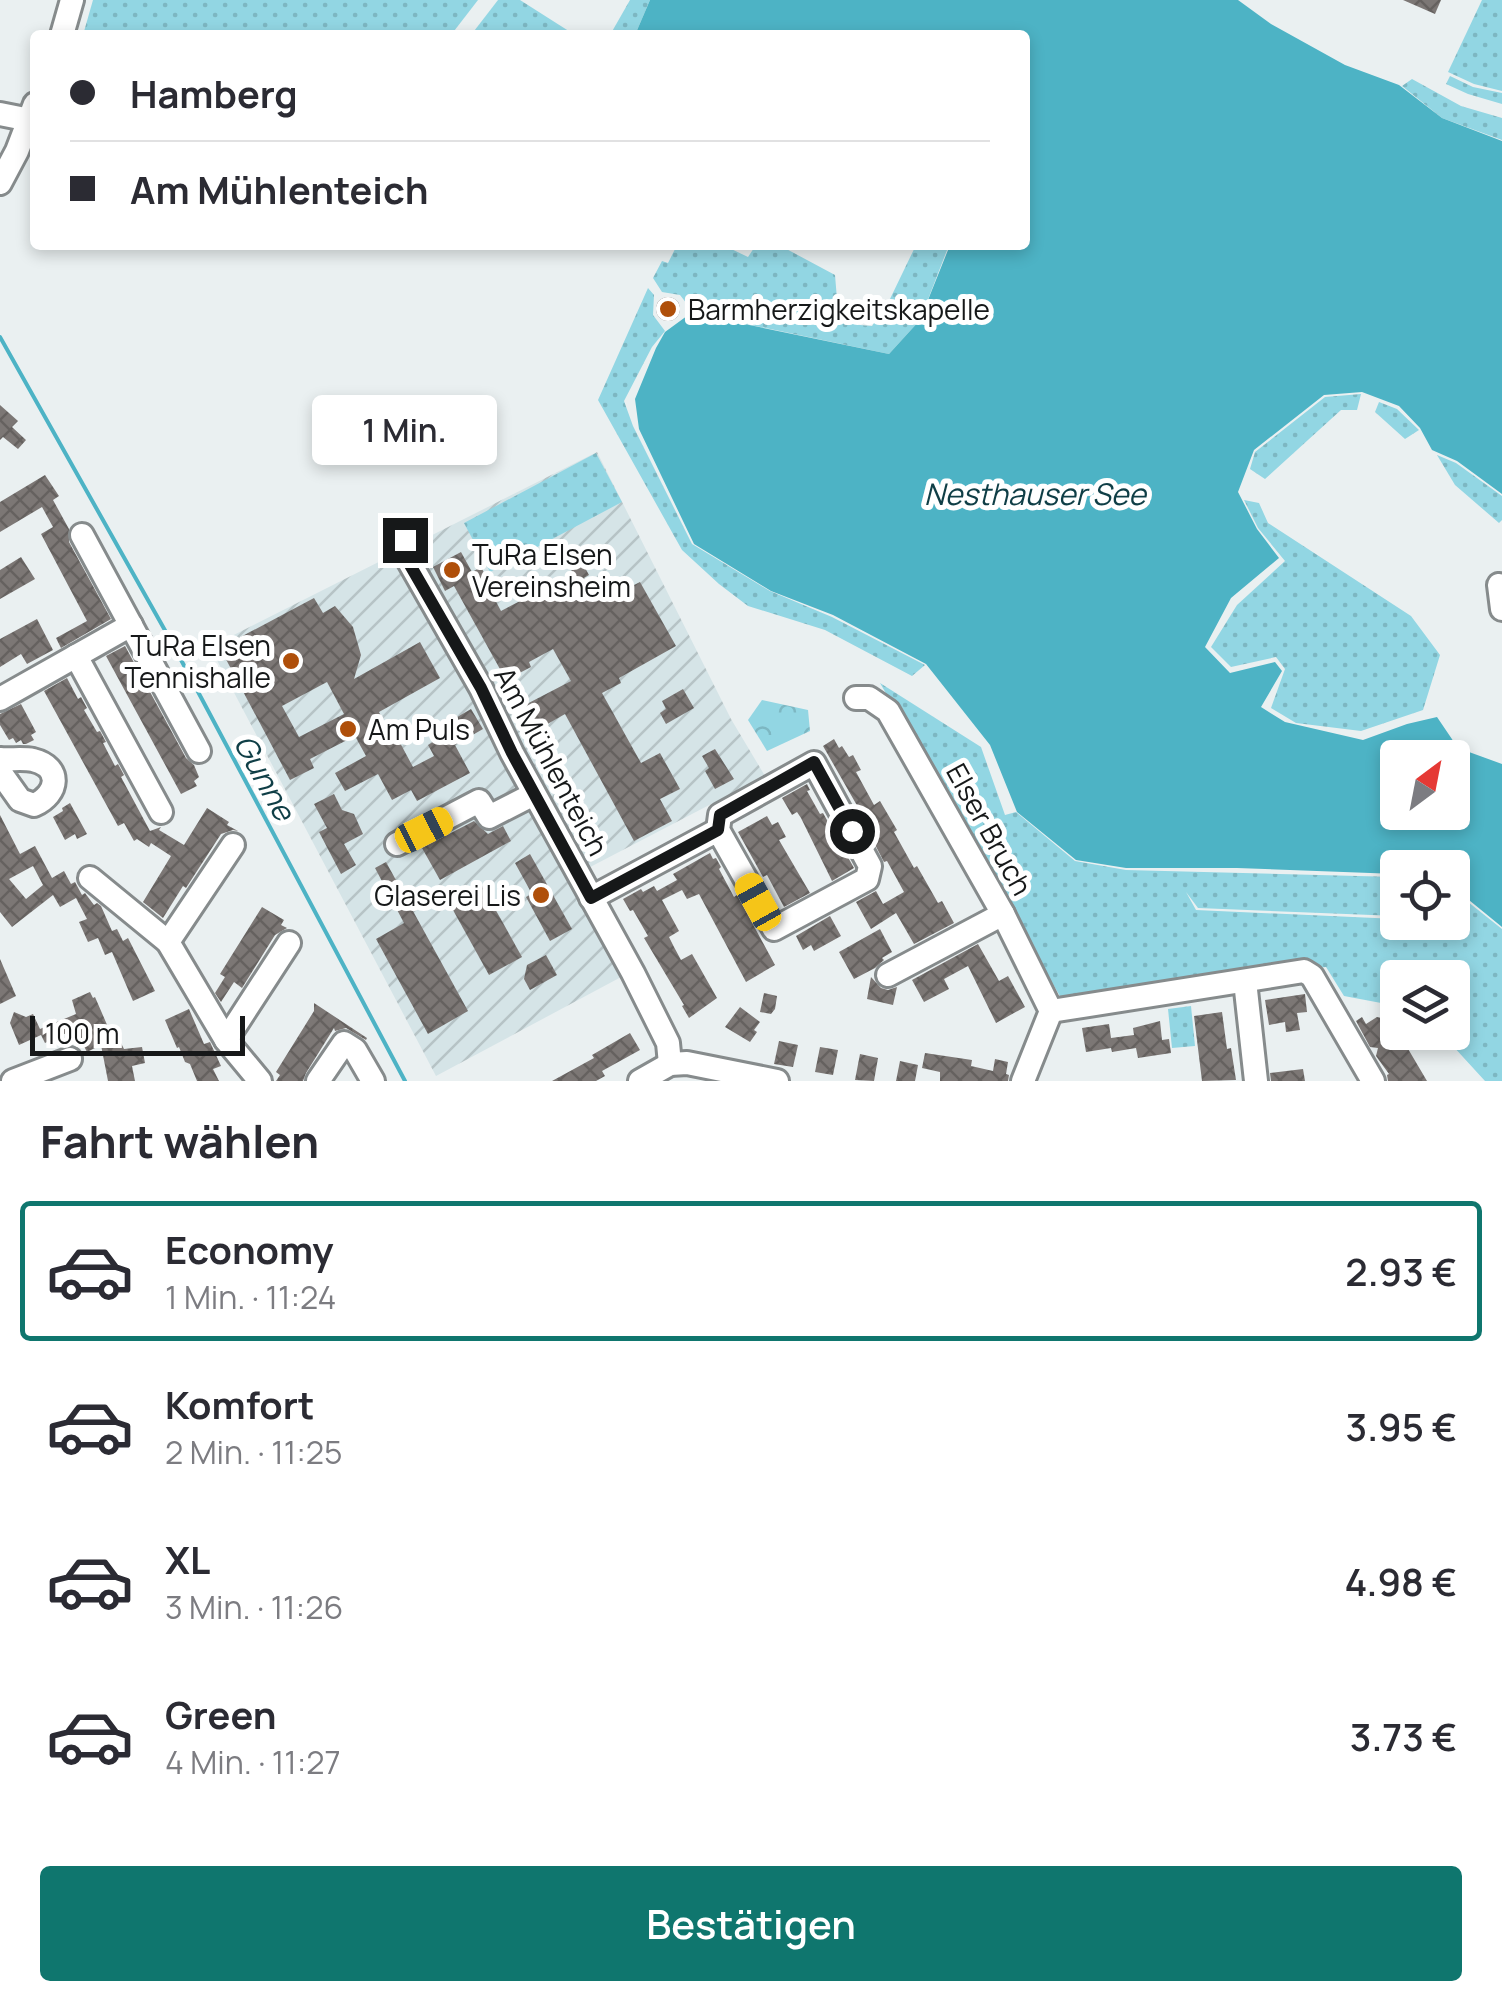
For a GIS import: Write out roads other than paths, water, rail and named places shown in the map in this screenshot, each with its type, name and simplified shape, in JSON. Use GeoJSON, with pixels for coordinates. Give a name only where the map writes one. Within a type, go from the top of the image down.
{"type":"FeatureCollection","features":[{"type":"Feature","properties":{"kind":"street"},"geometry":{"type":"LineString","coordinates":[[63,30],[72,0]]}},
{"type":"Feature","properties":{"kind":"street"},"geometry":{"type":"LineString","coordinates":[[0,114],[30,115]]}},
{"type":"Feature","properties":{"kind":"street"},"geometry":{"type":"LineString","coordinates":[[0,183],[30,122]]}},
{"type":"Feature","properties":{"kind":"street"},"geometry":{"type":"LineString","coordinates":[[82,536],[198,751]]}},
{"type":"Feature","properties":{"kind":"street","name":"Am Mühlenteich"},"geometry":{"type":"LineString","coordinates":[[405,540],[406,558],[481,688],[668,1043],[670,1064]]}},
{"type":"Feature","properties":{"kind":"street"},"geometry":{"type":"LineString","coordinates":[[0,699],[131,625]]}},
{"type":"Feature","properties":{"kind":"street"},"geometry":{"type":"LineString","coordinates":[[76,656],[161,812]]}},
{"type":"Feature","properties":{"kind":"street","name":"Elser Bruch"},"geometry":{"type":"LineString","coordinates":[[856,698],[869,698],[888,710],[1003,914],[1051,1011]]}},
{"type":"Feature","properties":{"kind":"street"},"geometry":{"type":"LineString","coordinates":[[0,760],[34,760],[50,769],[55,780],[52,792],[34,805],[20,800],[4,785]]}},
{"type":"Feature","properties":{"kind":"street"},"geometry":{"type":"LineString","coordinates":[[814,762],[870,866],[867,879],[774,929],[718,830],[720,815],[814,762]]}},
{"type":"Feature","properties":{"kind":"street"},"geometry":{"type":"LineString","coordinates":[[397,844],[480,801],[489,817],[534,794]]}},
{"type":"Feature","properties":{"kind":"street"},"geometry":{"type":"LineString","coordinates":[[591,898],[718,830]]}},
{"type":"Feature","properties":{"kind":"street"},"geometry":{"type":"LineString","coordinates":[[168,942],[233,845]]}},
{"type":"Feature","properties":{"kind":"street"},"geometry":{"type":"LineString","coordinates":[[90,878],[168,942],[226,1040],[260,1081]]}},
{"type":"Feature","properties":{"kind":"street"},"geometry":{"type":"LineString","coordinates":[[888,976],[1003,914]]}},
{"type":"Feature","properties":{"kind":"street"},"geometry":{"type":"LineString","coordinates":[[226,1040],[290,944]]}},
{"type":"Feature","properties":{"kind":"street"},"geometry":{"type":"LineString","coordinates":[[1023,1081],[1051,1011],[1304,971],[1312,976],[1373,1081]]}},
{"type":"Feature","properties":{"kind":"street"},"geometry":{"type":"LineString","coordinates":[[1245,981],[1256,1081]]}},
{"type":"Feature","properties":{"kind":"street"},"geometry":{"type":"LineString","coordinates":[[318,1081],[344,1043],[356,1050],[373,1081]]}},
{"type":"Feature","properties":{"kind":"street"},"geometry":{"type":"LineString","coordinates":[[13,1081],[70,1060]]}},
{"type":"Feature","properties":{"kind":"street"},"geometry":{"type":"LineString","coordinates":[[640,1081],[670,1064],[777,1081]]}},
{"type":"Feature","properties":{"kind":"street"},"geometry":{"type":"LineString","coordinates":[[0,1070],[4,1081]]}},
{"type":"Feature","properties":{"kind":"water","name":"Nesthauser See"},"geometry":{"type":"Polygon","coordinates":[[[650,0],[1238,0],[1271,24],[1345,65],[1399,85],[1442,118],[1502,141],[1502,494],[1457,461],[1432,450],[1420,428],[1399,406],[1362,392],[1324,395],[1254,450],[1238,492],[1257,529],[1279,558],[1231,598],[1205,647],[1230,673],[1275,662],[1282,671],[1261,707],[1285,722],[1363,740],[1437,717],[1453,740],[1380,740],[1380,830],[1470,830],[1470,752],[1502,764],[1502,927],[1470,901],[1470,850],[1380,850],[1380,873],[1126,868],[1076,860],[1017,812],[990,745],[926,664],[833,615],[771,591],[694,544],[639,429],[635,399],[665,332],[691,313],[889,354],[920,320],[948,250],[1030,250],[1030,30],[637,30],[650,0]]]}},
{"type":"Feature","properties":{"kind":"waterway","name":"Gunne"},"geometry":{"type":"LineString","coordinates":[[0,337],[171,641],[405,1081]]}},
{"type":"Feature","properties":{"kind":"place","name":"Barmherzigkeitskapelle"},"geometry":{"type":"Point","coordinates":[668,309]}},
{"type":"Feature","properties":{"kind":"place","name":"TuRa Elsen Vereinsheim"},"geometry":{"type":"Point","coordinates":[452,570]}},
{"type":"Feature","properties":{"kind":"place","name":"TuRa Elsen Tennishalle"},"geometry":{"type":"Point","coordinates":[291,661]}},
{"type":"Feature","properties":{"kind":"place","name":"Am Puls"},"geometry":{"type":"Point","coordinates":[348,729]}},
{"type":"Feature","properties":{"kind":"place","name":"Glaserei Lis"},"geometry":{"type":"Point","coordinates":[541,895]}}]}
